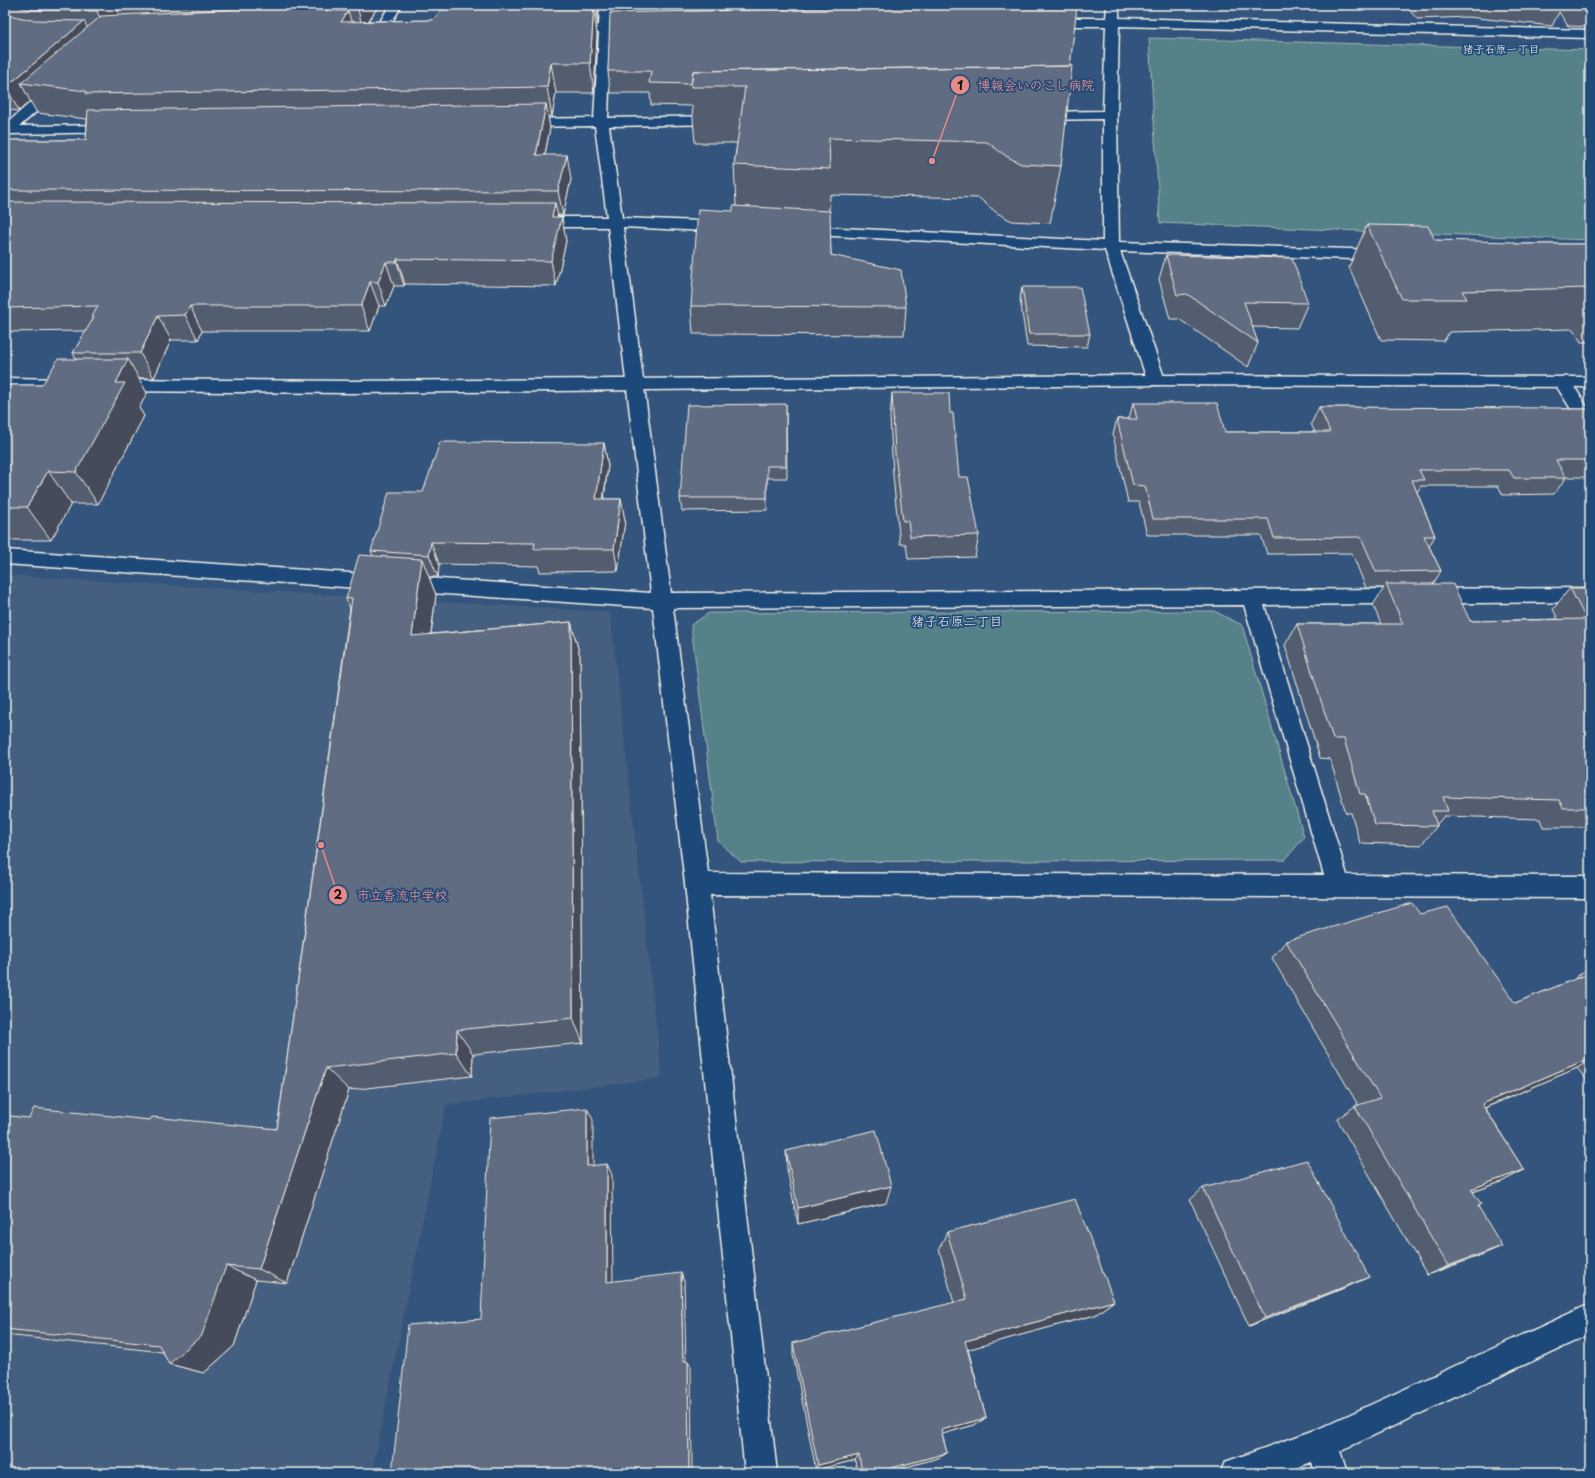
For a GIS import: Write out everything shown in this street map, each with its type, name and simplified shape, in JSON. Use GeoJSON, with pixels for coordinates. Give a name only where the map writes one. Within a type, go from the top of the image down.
{"type":"FeatureCollection","features":[{"type":"Feature","properties":{"kind":"street"},"geometry":{"type":"LineString","coordinates":[[378,35],[396,5]]}},
{"type":"Feature","properties":{"kind":"street"},"geometry":{"type":"LineString","coordinates":[[606,5],[601,122],[615,222],[697,884],[761,1473]]}},
{"type":"Feature","properties":{"kind":"street"},"geometry":{"type":"LineString","coordinates":[[1113,5],[1114,22],[1110,115],[1111,246],[1156,380]]}},
{"type":"Feature","properties":{"kind":"street"},"geometry":{"type":"LineString","coordinates":[[1035,22],[1114,22],[1590,34]]}},
{"type":"Feature","properties":{"kind":"street"},"geometry":{"type":"LineString","coordinates":[[1557,22],[1565,33]]}},
{"type":"Feature","properties":{"kind":"street"},"geometry":{"type":"LineString","coordinates":[[558,30],[653,28]]}},
{"type":"Feature","properties":{"kind":"street"},"geometry":{"type":"LineString","coordinates":[[363,34],[394,34]]}},
{"type":"Feature","properties":{"kind":"street"},"geometry":{"type":"LineString","coordinates":[[6,131],[65,79]]}},
{"type":"Feature","properties":{"kind":"street"},"geometry":{"type":"LineString","coordinates":[[1023,116],[1110,115]]}},
{"type":"Feature","properties":{"kind":"street"},"geometry":{"type":"LineString","coordinates":[[506,123],[736,120]]}},
{"type":"Feature","properties":{"kind":"street"},"geometry":{"type":"LineString","coordinates":[[6,131],[133,128]]}},
{"type":"Feature","properties":{"kind":"street"},"geometry":{"type":"LineString","coordinates":[[520,222],[615,222],[741,228]]}},
{"type":"Feature","properties":{"kind":"street"},"geometry":{"type":"LineString","coordinates":[[788,231],[1111,246],[1398,255]]}},
{"type":"Feature","properties":{"kind":"street"},"geometry":{"type":"LineString","coordinates":[[5,384],[352,387],[635,383],[1156,380],[1590,382]]}},
{"type":"Feature","properties":{"kind":"street"},"geometry":{"type":"LineString","coordinates":[[1563,382],[1590,426]]}},
{"type":"Feature","properties":{"kind":"street"},"geometry":{"type":"LineString","coordinates":[[5,557],[662,601],[1590,594]]}},
{"type":"Feature","properties":{"kind":"street"},"geometry":{"type":"LineString","coordinates":[[1252,597],[1339,887]]}},
{"type":"Feature","properties":{"kind":"street"},"geometry":{"type":"LineString","coordinates":[[697,884],[1590,888]]}},
{"type":"Feature","properties":{"kind":"street"},"geometry":{"type":"LineString","coordinates":[[1236,1473],[1322,1443],[1590,1319]]}},
{"type":"Feature","properties":{"kind":"street"},"geometry":{"type":"LineString","coordinates":[[1322,1443],[1331,1473]]}},
{"type":"Feature","properties":{"kind":"shaded area"},"geometry":{"type":"Polygon","coordinates":[[[5,575],[610,612],[662,1078],[446,1105],[372,1473],[5,1473],[5,575]]]}},
{"type":"Feature","properties":{"kind":"green space"},"geometry":{"type":"Polygon","coordinates":[[[1149,38],[1590,50],[1590,240],[1160,223],[1149,38]]]}},
{"type":"Feature","properties":{"kind":"green space"},"geometry":{"type":"Polygon","coordinates":[[[1214,611],[1242,625],[1304,837],[1285,860],[741,862],[718,841],[691,625],[709,613],[1214,611]]]}},
{"type":"Feature","properties":{"kind":"building"},"geometry":{"type":"Polygon","coordinates":[[[10,5],[103,5],[97,11],[32,10],[10,5]]]}},
{"type":"Feature","properties":{"kind":"building"},"geometry":{"type":"Polygon","coordinates":[[[122,5],[215,5],[117,10],[122,5]]]}},
{"type":"Feature","properties":{"kind":"building"},"geometry":{"type":"Polygon","coordinates":[[[321,5],[358,5],[357,6],[321,5]]]}},
{"type":"Feature","properties":{"kind":"building"},"geometry":{"type":"Polygon","coordinates":[[[452,5],[564,5],[450,8],[452,5]]]}},
{"type":"Feature","properties":{"kind":"building"},"geometry":{"type":"Polygon","coordinates":[[[1538,5],[1560,5],[1561,7],[1538,5]]]}},
{"type":"Feature","properties":{"kind":"building"},"geometry":{"type":"Polygon","coordinates":[[[1576,5],[1590,5],[1590,8],[1578,8],[1576,5]]]}},
{"type":"Feature","properties":{"kind":"building"},"geometry":{"type":"Polygon","coordinates":[[[594,6],[590,63],[551,63],[547,87],[86,94],[86,91],[21,83],[101,16],[255,8],[348,11],[341,22],[433,20],[441,10],[594,6]]]}},
{"type":"Feature","properties":{"kind":"building"},"geometry":{"type":"Polygon","coordinates":[[[1077,6],[1070,66],[693,71],[691,84],[649,83],[651,71],[608,71],[610,13],[838,8],[1077,6]]]}},
{"type":"Feature","properties":{"kind":"building"},"geometry":{"type":"Polygon","coordinates":[[[5,14],[31,20],[84,21],[5,87],[5,14]]]}},
{"type":"Feature","properties":{"kind":"building"},"geometry":{"type":"Polygon","coordinates":[[[1072,66],[1061,166],[1021,164],[1006,156],[987,142],[829,138],[830,169],[734,165],[745,87],[691,87],[693,71],[1072,66]]]}},
{"type":"Feature","properties":{"kind":"building"},"geometry":{"type":"Polygon","coordinates":[[[546,104],[536,155],[567,155],[558,191],[5,190],[5,140],[86,140],[88,110],[546,104]]]}},
{"type":"Feature","properties":{"kind":"building"},"geometry":{"type":"Polygon","coordinates":[[[5,202],[555,203],[552,217],[562,217],[551,261],[397,259],[397,262],[386,262],[378,282],[370,282],[361,306],[190,306],[185,315],[158,316],[140,353],[73,353],[94,317],[92,317],[98,306],[5,308],[5,202]]]}},
{"type":"Feature","properties":{"kind":"building"},"geometry":{"type":"Polygon","coordinates":[[[733,206],[830,211],[831,255],[901,270],[906,307],[691,306],[698,209],[733,211],[733,206]]]}},
{"type":"Feature","properties":{"kind":"building"},"geometry":{"type":"Polygon","coordinates":[[[1367,225],[1428,226],[1435,240],[1514,242],[1515,244],[1590,244],[1590,288],[1462,291],[1467,299],[1402,299],[1367,225]]]}},
{"type":"Feature","properties":{"kind":"building"},"geometry":{"type":"Polygon","coordinates":[[[1166,255],[1292,258],[1308,303],[1244,302],[1258,343],[1187,294],[1177,295],[1166,255]]]}},
{"type":"Feature","properties":{"kind":"building"},"geometry":{"type":"Polygon","coordinates":[[[1022,287],[1080,287],[1090,334],[1029,334],[1022,287]]]}},
{"type":"Feature","properties":{"kind":"building"},"geometry":{"type":"Polygon","coordinates":[[[58,359],[128,359],[116,383],[125,383],[76,472],[48,471],[27,507],[5,507],[5,385],[42,385],[58,359]]]}},
{"type":"Feature","properties":{"kind":"building"},"geometry":{"type":"Polygon","coordinates":[[[892,393],[949,393],[950,413],[953,413],[959,477],[968,477],[979,535],[910,537],[908,521],[903,521],[895,453],[892,393]]]}},
{"type":"Feature","properties":{"kind":"building"},"geometry":{"type":"Polygon","coordinates":[[[1133,403],[1217,403],[1225,432],[1330,432],[1319,407],[1590,409],[1590,460],[1556,460],[1566,478],[1514,478],[1509,470],[1419,470],[1424,480],[1412,480],[1435,536],[1424,536],[1441,571],[1376,572],[1361,537],[1274,538],[1268,519],[1153,519],[1145,486],[1133,485],[1117,419],[1137,419],[1133,403]]]}},
{"type":"Feature","properties":{"kind":"building"},"geometry":{"type":"Polygon","coordinates":[[[786,404],[786,466],[767,466],[767,498],[680,498],[687,405],[786,404]]]}},
{"type":"Feature","properties":{"kind":"building"},"geometry":{"type":"Polygon","coordinates":[[[440,442],[604,443],[596,499],[621,499],[614,549],[534,549],[535,543],[431,542],[429,555],[371,551],[389,492],[423,492],[440,442]]]}},
{"type":"Feature","properties":{"kind":"building"},"geometry":{"type":"Polygon","coordinates":[[[359,555],[422,559],[412,636],[571,622],[573,1018],[457,1030],[456,1053],[326,1068],[259,1269],[226,1266],[202,1335],[169,1364],[159,1345],[5,1329],[5,1126],[10,1116],[29,1118],[34,1108],[150,1120],[152,1117],[277,1129],[352,598],[346,599],[359,555]]]}},
{"type":"Feature","properties":{"kind":"building"},"geometry":{"type":"Polygon","coordinates":[[[1386,584],[1453,584],[1470,621],[1586,619],[1570,588],[1590,588],[1590,808],[1563,808],[1559,800],[1443,797],[1448,811],[1432,811],[1437,826],[1375,825],[1365,794],[1360,794],[1344,739],[1333,739],[1297,624],[1403,624],[1386,584]]]}},
{"type":"Feature","properties":{"kind":"building"},"geometry":{"type":"Polygon","coordinates":[[[1412,903],[1420,914],[1448,907],[1515,1003],[1590,973],[1590,1058],[1482,1104],[1524,1170],[1471,1189],[1481,1204],[1478,1206],[1502,1246],[1448,1266],[1355,1106],[1380,1098],[1286,941],[1412,903]]]}},
{"type":"Feature","properties":{"kind":"building"},"geometry":{"type":"Polygon","coordinates":[[[587,1108],[587,1166],[607,1164],[607,1282],[681,1273],[683,1361],[688,1361],[689,1473],[392,1473],[408,1325],[481,1319],[490,1118],[587,1108]]]}},
{"type":"Feature","properties":{"kind":"building"},"geometry":{"type":"Polygon","coordinates":[[[876,1130],[891,1186],[798,1208],[786,1151],[876,1130]]]}},
{"type":"Feature","properties":{"kind":"building"},"geometry":{"type":"Polygon","coordinates":[[[1307,1160],[1369,1277],[1265,1318],[1203,1188],[1307,1160]]]}},
{"type":"Feature","properties":{"kind":"building"},"geometry":{"type":"Polygon","coordinates":[[[1075,1199],[1114,1301],[965,1341],[986,1418],[941,1430],[947,1453],[873,1473],[862,1473],[859,1455],[818,1465],[793,1343],[967,1299],[947,1232],[1075,1199]]]}},
{"type":"Feature","properties":{"kind":"place","name":"博報会いのこし病院"},"geometry":{"type":"Point","coordinates":[932,161]}},
{"type":"Feature","properties":{"kind":"place","name":"市立香流中学校"},"geometry":{"type":"Point","coordinates":[321,845]}},
{"type":"Feature","properties":{"kind":"district","name":"猪子石原一丁目"},"geometry":{"type":"Point","coordinates":[1501,48]}},
{"type":"Feature","properties":{"kind":"district","name":"猪子石原二丁目"},"geometry":{"type":"Point","coordinates":[957,620]}}]}
